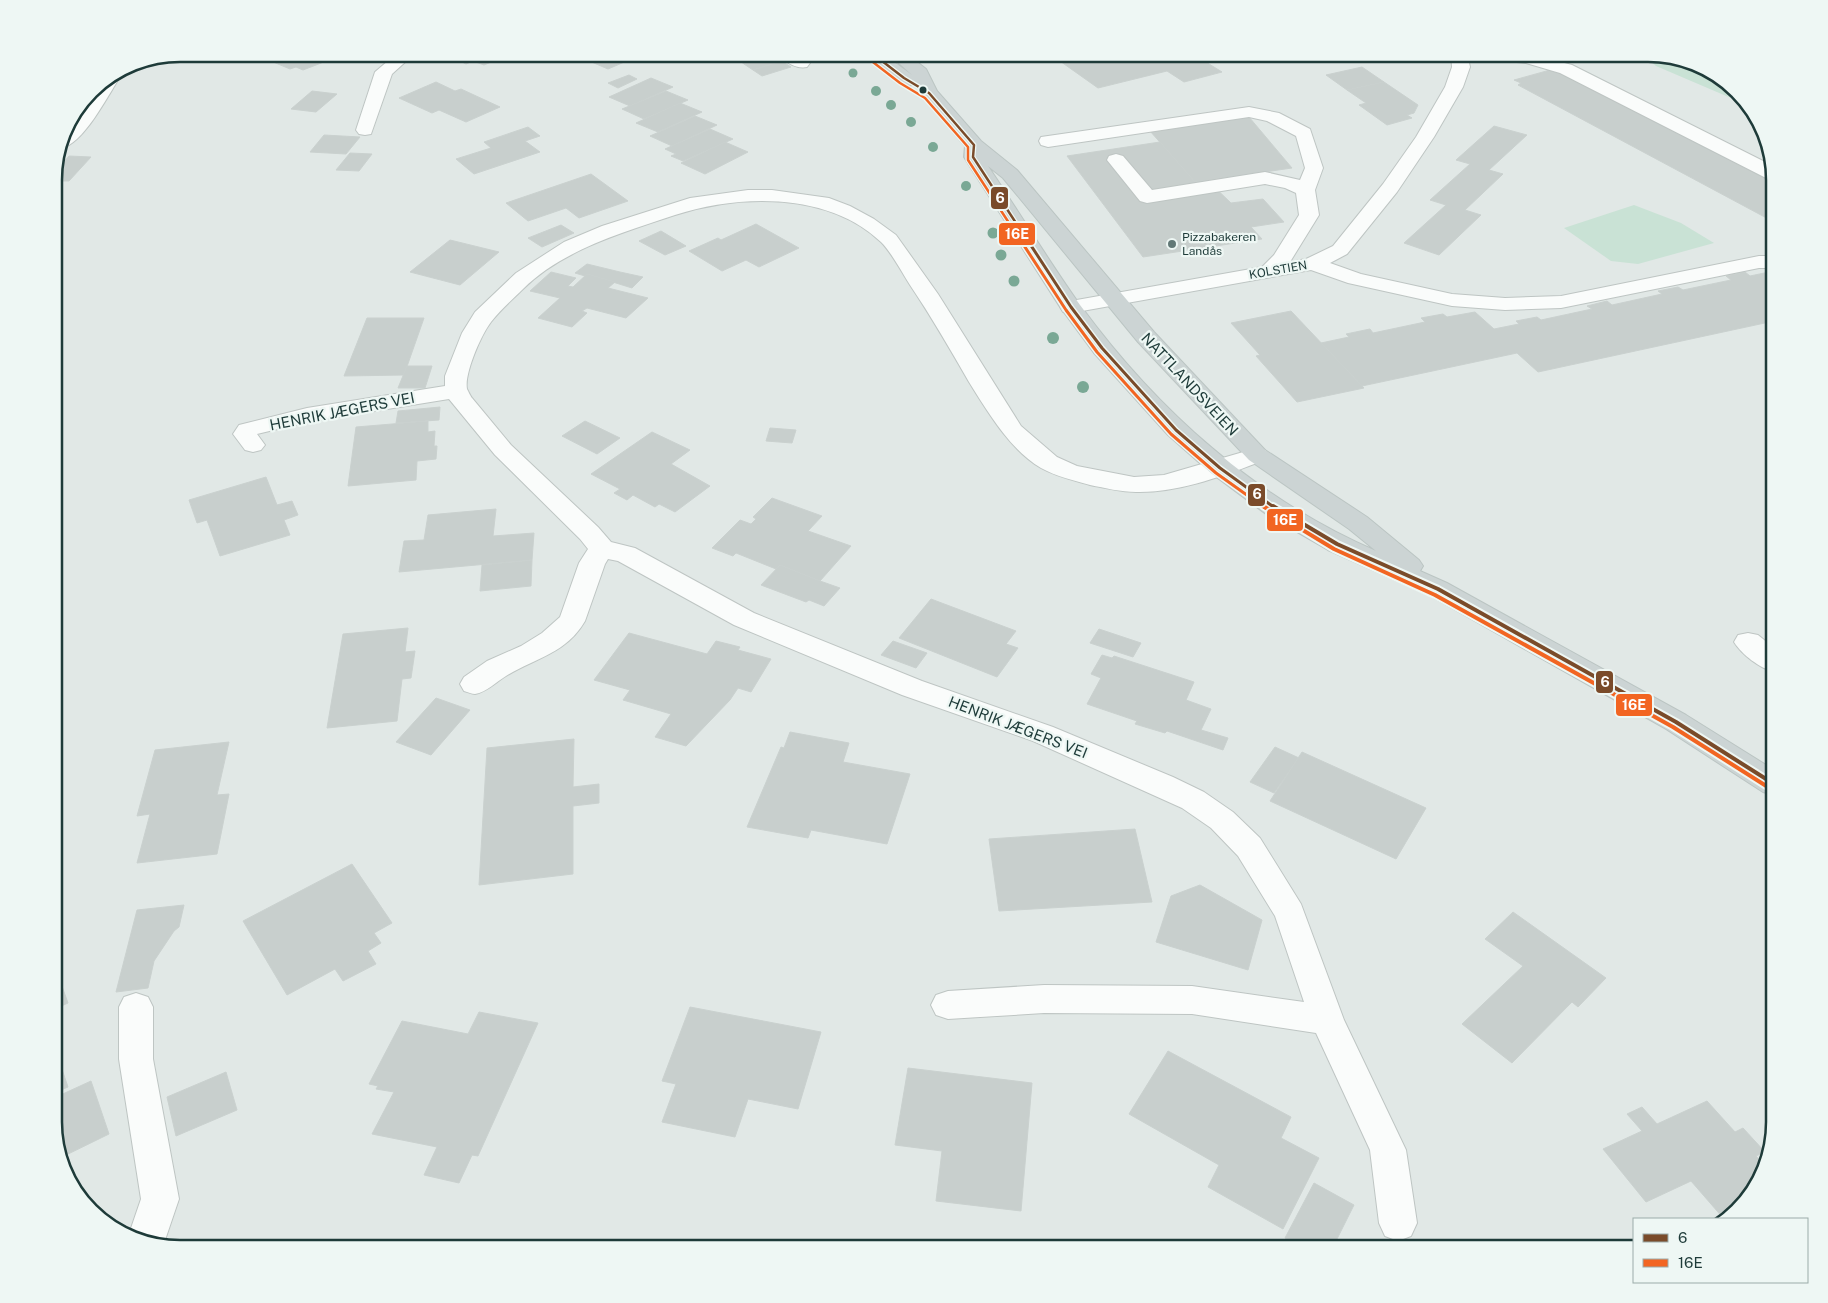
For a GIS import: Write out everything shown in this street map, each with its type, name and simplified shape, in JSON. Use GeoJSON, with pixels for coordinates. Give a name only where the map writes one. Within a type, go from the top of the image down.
{"type":"FeatureCollection","features":[{"type":"Feature","properties":{"kind":"main road","name":"NATTLANDSVEIEN"},"geometry":{"type":"LineString","coordinates":[[883,62],[904,78],[929,93]]}},
{"type":"Feature","properties":{"kind":"main road","name":"NATTLANDSVEIEN"},"geometry":{"type":"LineString","coordinates":[[907,62],[920,73],[929,93],[974,145],[1010,174],[1146,337],[1257,455],[1358,523],[1438,589]]}},
{"type":"Feature","properties":{"kind":"main road","name":"NATTLANDSVEIEN"},"geometry":{"type":"LineString","coordinates":[[974,145],[973,157],[1071,307],[1102,348],[1176,430],[1220,468],[1274,508],[1337,544],[1438,589],[1676,722],[1766,779]]}},
{"type":"Feature","properties":{"kind":"street"},"geometry":{"type":"LineString","coordinates":[[364,130],[384,72],[396,62]]}},
{"type":"Feature","properties":{"kind":"street","name":"KOLSTIEN"},"geometry":{"type":"LineString","coordinates":[[1071,307],[1312,264],[1340,250],[1390,188],[1425,137],[1454,87],[1461,67],[1460,62]]}},
{"type":"Feature","properties":{"kind":"street"},"geometry":{"type":"LineString","coordinates":[[1541,62],[1566,69],[1765,170]]}},
{"type":"Feature","properties":{"kind":"street"},"geometry":{"type":"LineString","coordinates":[[72,133],[81,124],[100,95]]}},
{"type":"Feature","properties":{"kind":"street"},"geometry":{"type":"LineString","coordinates":[[1048,141],[1249,112],[1274,117],[1304,133],[1314,168],[1305,190],[1309,215],[1282,259],[1268,272]]}},
{"type":"Feature","properties":{"kind":"street"},"geometry":{"type":"LineString","coordinates":[[1116,160],[1147,197],[1265,178],[1291,183],[1305,190]]}},
{"type":"Feature","properties":{"kind":"street"},"geometry":{"type":"LineString","coordinates":[[474,684],[497,668],[531,653],[552,640],[572,621],[592,563],[602,549],[589,533],[503,450],[462,401],[456,390],[456,376],[473,334],[483,317],[523,277],[571,246],[609,230],[690,204],[748,196],[772,196],[822,202],[843,210],[867,223],[889,239],[927,294],[1014,431],[1048,462],[1069,472],[1106,481],[1134,485],[1164,483],[1220,468],[1257,455]]}},
{"type":"Feature","properties":{"kind":"street"},"geometry":{"type":"LineString","coordinates":[[1312,264],[1354,279],[1442,298],[1474,303],[1505,304],[1561,302],[1766,262]]}},
{"type":"Feature","properties":{"kind":"street","name":"HENRIK JÆGERS VEI"},"geometry":{"type":"LineString","coordinates":[[253,445],[245,434],[247,430],[307,415],[456,390]]}},
{"type":"Feature","properties":{"kind":"street","name":"HENRIK JÆGERS VEI"},"geometry":{"type":"LineString","coordinates":[[602,549],[626,554],[744,620],[912,688],[1043,734],[1162,785],[1193,800],[1222,820],[1249,847],[1290,913],[1327,1020],[1388,1150],[1398,1223]]}},
{"type":"Feature","properties":{"kind":"street"},"geometry":{"type":"LineString","coordinates":[[1748,642],[1766,656]]}},
{"type":"Feature","properties":{"kind":"street"},"geometry":{"type":"LineString","coordinates":[[948,1005],[1044,999],[1192,1000],[1327,1020]]}},
{"type":"Feature","properties":{"kind":"street"},"geometry":{"type":"LineString","coordinates":[[136,1007],[136,1059],[160,1199],[148,1235]]}},
{"type":"Feature","properties":{"kind":"green space"},"geometry":{"type":"Polygon","coordinates":[[[1652,63],[1686,69],[1713,82],[1731,98],[1656,66],[1652,63]]]}},
{"type":"Feature","properties":{"kind":"green space"},"geometry":{"type":"Polygon","coordinates":[[[1634,205],[1681,223],[1714,243],[1638,264],[1611,261],[1564,228],[1634,205]]]}},
{"type":"Feature","properties":{"kind":"building"},"geometry":{"type":"Polygon","coordinates":[[[273,62],[324,62],[303,70],[296,67],[290,69],[273,62]]]}},
{"type":"Feature","properties":{"kind":"building"},"geometry":{"type":"Polygon","coordinates":[[[476,62],[491,62],[484,65],[476,62]]]}},
{"type":"Feature","properties":{"kind":"building"},"geometry":{"type":"Polygon","coordinates":[[[592,62],[624,62],[608,69],[592,62]]]}},
{"type":"Feature","properties":{"kind":"building"},"geometry":{"type":"Polygon","coordinates":[[[750,62],[779,62],[753,70],[744,64],[750,62]]]}},
{"type":"Feature","properties":{"kind":"building"},"geometry":{"type":"Polygon","coordinates":[[[779,62],[784,62],[791,67],[762,76],[753,70],[779,62]]]}},
{"type":"Feature","properties":{"kind":"building"},"geometry":{"type":"Polygon","coordinates":[[[1061,62],[1206,62],[1222,72],[1184,82],[1167,71],[1098,88],[1061,62]]]}},
{"type":"Feature","properties":{"kind":"building"},"geometry":{"type":"Polygon","coordinates":[[[1362,67],[1384,82],[1347,90],[1326,75],[1362,67]]]}},
{"type":"Feature","properties":{"kind":"building"},"geometry":{"type":"Polygon","coordinates":[[[1550,70],[1557,73],[1561,72],[1766,179],[1766,218],[1518,85],[1521,83],[1514,80],[1550,70]]]}},
{"type":"Feature","properties":{"kind":"building"},"geometry":{"type":"Polygon","coordinates":[[[629,75],[637,79],[618,88],[608,83],[629,75]]]}},
{"type":"Feature","properties":{"kind":"building"},"geometry":{"type":"Polygon","coordinates":[[[651,78],[673,87],[630,106],[609,97],[651,78]]]}},
{"type":"Feature","properties":{"kind":"building"},"geometry":{"type":"Polygon","coordinates":[[[436,82],[455,91],[461,89],[500,107],[466,122],[439,110],[432,113],[399,98],[436,82]]]}},
{"type":"Feature","properties":{"kind":"building"},"geometry":{"type":"Polygon","coordinates":[[[1384,82],[1418,105],[1414,113],[1407,115],[1412,118],[1387,125],[1359,105],[1366,103],[1347,90],[1384,82]]]}},
{"type":"Feature","properties":{"kind":"building"},"geometry":{"type":"Polygon","coordinates":[[[312,91],[337,94],[316,112],[291,109],[312,91]]]}},
{"type":"Feature","properties":{"kind":"building"},"geometry":{"type":"Polygon","coordinates":[[[666,91],[688,100],[644,119],[622,109],[666,91]]]}},
{"type":"Feature","properties":{"kind":"building"},"geometry":{"type":"Polygon","coordinates":[[[680,103],[702,112],[658,132],[636,123],[680,103]]]}},
{"type":"Feature","properties":{"kind":"building"},"geometry":{"type":"Polygon","coordinates":[[[695,116],[717,125],[672,146],[650,136],[695,116]]]}},
{"type":"Feature","properties":{"kind":"building"},"geometry":{"type":"Polygon","coordinates":[[[1249,117],[1292,168],[1195,182],[1150,131],[1249,117]]]}},
{"type":"Feature","properties":{"kind":"building"},"geometry":{"type":"Polygon","coordinates":[[[1494,126],[1527,135],[1489,170],[1503,174],[1465,210],[1481,215],[1439,255],[1404,243],[1446,205],[1430,200],[1470,164],[1456,160],[1494,126]]]}},
{"type":"Feature","properties":{"kind":"building"},"geometry":{"type":"Polygon","coordinates":[[[528,127],[540,136],[525,141],[540,152],[474,174],[456,159],[491,148],[484,142],[528,127]]]}},
{"type":"Feature","properties":{"kind":"building"},"geometry":{"type":"Polygon","coordinates":[[[710,129],[733,139],[683,161],[671,156],[676,154],[665,149],[710,129]]]}},
{"type":"Feature","properties":{"kind":"building"},"geometry":{"type":"Polygon","coordinates":[[[324,135],[360,137],[346,154],[310,152],[324,135]]]}},
{"type":"Feature","properties":{"kind":"building"},"geometry":{"type":"Polygon","coordinates":[[[725,142],[748,152],[705,174],[681,163],[725,142]]]}},
{"type":"Feature","properties":{"kind":"building"},"geometry":{"type":"Polygon","coordinates":[[[1160,142],[1195,182],[1207,180],[1231,203],[1263,199],[1284,222],[1251,227],[1262,239],[1143,257],[1067,156],[1160,142]]]}},
{"type":"Feature","properties":{"kind":"building"},"geometry":{"type":"Polygon","coordinates":[[[350,153],[372,154],[359,171],[336,170],[350,153]]]}},
{"type":"Feature","properties":{"kind":"building"},"geometry":{"type":"Polygon","coordinates":[[[69,156],[91,157],[69,181],[63,181],[64,161],[69,156]]]}},
{"type":"Feature","properties":{"kind":"building"},"geometry":{"type":"Polygon","coordinates":[[[591,174],[628,201],[579,218],[566,208],[528,221],[506,203],[591,174]]]}},
{"type":"Feature","properties":{"kind":"building"},"geometry":{"type":"Polygon","coordinates":[[[756,224],[799,248],[759,267],[746,260],[722,271],[689,251],[718,238],[721,240],[756,224]]]}},
{"type":"Feature","properties":{"kind":"building"},"geometry":{"type":"Polygon","coordinates":[[[561,225],[574,233],[542,247],[528,238],[561,225]]]}},
{"type":"Feature","properties":{"kind":"building"},"geometry":{"type":"Polygon","coordinates":[[[661,231],[686,246],[665,255],[639,241],[661,231]]]}},
{"type":"Feature","properties":{"kind":"building"},"geometry":{"type":"Polygon","coordinates":[[[450,240],[499,252],[460,285],[410,272],[450,240]]]}},
{"type":"Feature","properties":{"kind":"building"},"geometry":{"type":"Polygon","coordinates":[[[587,264],[643,277],[632,288],[587,274],[585,276],[575,273],[587,264]]]}},
{"type":"Feature","properties":{"kind":"building"},"geometry":{"type":"Polygon","coordinates":[[[551,272],[576,278],[568,286],[573,287],[587,274],[615,282],[608,288],[648,298],[626,318],[587,308],[582,311],[587,313],[572,327],[538,318],[560,298],[530,291],[551,272]]]}},
{"type":"Feature","properties":{"kind":"building"},"geometry":{"type":"Polygon","coordinates":[[[1745,272],[1750,276],[1766,273],[1766,323],[1538,372],[1517,353],[1362,386],[1321,343],[1349,337],[1346,334],[1370,329],[1373,333],[1425,322],[1421,318],[1443,314],[1447,317],[1475,312],[1494,329],[1519,324],[1516,321],[1537,317],[1541,320],[1592,309],[1587,306],[1607,301],[1612,305],[1662,294],[1658,291],[1678,287],[1683,290],[1731,280],[1726,276],[1745,272]]]}},
{"type":"Feature","properties":{"kind":"building"},"geometry":{"type":"Polygon","coordinates":[[[1291,311],[1364,388],[1297,402],[1256,356],[1260,355],[1231,323],[1291,311]]]}},
{"type":"Feature","properties":{"kind":"building"},"geometry":{"type":"Polygon","coordinates":[[[367,318],[424,318],[404,375],[344,376],[367,318]]]}},
{"type":"Feature","properties":{"kind":"building"},"geometry":{"type":"Polygon","coordinates":[[[407,366],[432,366],[425,388],[398,388],[407,366]]]}},
{"type":"Feature","properties":{"kind":"building"},"geometry":{"type":"Polygon","coordinates":[[[440,407],[439,420],[396,423],[398,411],[440,407]]]}},
{"type":"Feature","properties":{"kind":"building"},"geometry":{"type":"Polygon","coordinates":[[[428,421],[428,432],[435,431],[434,446],[437,446],[436,459],[417,461],[416,480],[348,486],[356,427],[428,421]]]}},
{"type":"Feature","properties":{"kind":"building"},"geometry":{"type":"Polygon","coordinates":[[[585,421],[620,438],[597,454],[562,436],[585,421]]]}},
{"type":"Feature","properties":{"kind":"building"},"geometry":{"type":"Polygon","coordinates":[[[770,428],[796,430],[792,443],[766,441],[770,428]]]}},
{"type":"Feature","properties":{"kind":"building"},"geometry":{"type":"Polygon","coordinates":[[[652,432],[690,450],[671,464],[710,486],[675,512],[659,504],[655,507],[633,495],[627,500],[614,493],[620,489],[591,474],[652,432]]]}},
{"type":"Feature","properties":{"kind":"building"},"geometry":{"type":"Polygon","coordinates":[[[266,477],[277,505],[292,501],[298,515],[284,520],[290,535],[220,556],[207,520],[197,523],[189,500],[266,477]]]}},
{"type":"Feature","properties":{"kind":"building"},"geometry":{"type":"Polygon","coordinates":[[[772,498],[822,516],[808,531],[851,546],[820,581],[780,565],[776,569],[736,553],[733,556],[712,548],[740,520],[751,524],[756,519],[753,517],[772,498]]]}},
{"type":"Feature","properties":{"kind":"building"},"geometry":{"type":"Polygon","coordinates":[[[496,509],[493,536],[534,533],[532,560],[399,572],[404,541],[424,540],[428,515],[496,509]]]}},
{"type":"Feature","properties":{"kind":"building"},"geometry":{"type":"Polygon","coordinates":[[[532,560],[531,586],[480,591],[482,565],[532,560]]]}},
{"type":"Feature","properties":{"kind":"building"},"geometry":{"type":"Polygon","coordinates":[[[780,565],[840,588],[824,606],[809,600],[806,602],[761,585],[780,565]]]}},
{"type":"Feature","properties":{"kind":"building"},"geometry":{"type":"Polygon","coordinates":[[[931,599],[1016,631],[1006,644],[1018,648],[997,677],[899,638],[931,599]]]}},
{"type":"Feature","properties":{"kind":"building"},"geometry":{"type":"Polygon","coordinates":[[[408,628],[405,652],[415,651],[411,678],[402,679],[397,721],[327,728],[343,634],[408,628]]]}},
{"type":"Feature","properties":{"kind":"building"},"geometry":{"type":"Polygon","coordinates":[[[1099,629],[1141,643],[1133,657],[1090,643],[1099,629]]]}},
{"type":"Feature","properties":{"kind":"building"},"geometry":{"type":"Polygon","coordinates":[[[629,633],[707,654],[716,641],[740,647],[738,650],[771,659],[751,692],[738,688],[730,700],[686,746],[655,737],[671,714],[623,700],[630,690],[594,680],[629,633]]]}},
{"type":"Feature","properties":{"kind":"building"},"geometry":{"type":"Polygon","coordinates":[[[893,641],[927,653],[916,668],[881,655],[893,641]]]}},
{"type":"Feature","properties":{"kind":"building"},"geometry":{"type":"Polygon","coordinates":[[[1102,655],[1112,658],[1114,656],[1194,682],[1186,700],[1211,709],[1201,730],[1228,738],[1223,750],[1167,731],[1165,733],[1135,724],[1137,721],[1087,704],[1101,678],[1091,674],[1102,655]]]}},
{"type":"Feature","properties":{"kind":"building"},"geometry":{"type":"Polygon","coordinates":[[[436,698],[470,710],[431,755],[396,742],[436,698]]]}},
{"type":"Feature","properties":{"kind":"building"},"geometry":{"type":"Polygon","coordinates":[[[790,732],[849,743],[843,762],[910,774],[887,844],[811,830],[808,838],[747,827],[781,747],[784,748],[790,732]]]}},
{"type":"Feature","properties":{"kind":"building"},"geometry":{"type":"Polygon","coordinates":[[[574,739],[573,787],[599,784],[599,803],[573,806],[573,874],[479,885],[487,748],[574,739]]]}},
{"type":"Feature","properties":{"kind":"building"},"geometry":{"type":"Polygon","coordinates":[[[229,742],[217,795],[229,794],[217,854],[137,863],[150,814],[137,816],[155,750],[229,742]]]}},
{"type":"Feature","properties":{"kind":"building"},"geometry":{"type":"Polygon","coordinates":[[[1275,747],[1299,758],[1274,793],[1250,782],[1275,747]]]}},
{"type":"Feature","properties":{"kind":"building"},"geometry":{"type":"Polygon","coordinates":[[[1302,752],[1426,808],[1396,859],[1270,801],[1302,752]]]}},
{"type":"Feature","properties":{"kind":"building"},"geometry":{"type":"Polygon","coordinates":[[[1135,829],[1152,902],[999,911],[989,839],[1135,829]]]}},
{"type":"Feature","properties":{"kind":"building"},"geometry":{"type":"Polygon","coordinates":[[[352,864],[392,923],[374,933],[381,943],[368,951],[376,964],[343,981],[335,969],[287,995],[243,921],[352,864]]]}},
{"type":"Feature","properties":{"kind":"building"},"geometry":{"type":"Polygon","coordinates":[[[1200,885],[1262,920],[1248,970],[1156,942],[1171,896],[1200,885]]]}},
{"type":"Feature","properties":{"kind":"building"},"geometry":{"type":"Polygon","coordinates":[[[184,905],[179,927],[174,931],[154,961],[148,988],[116,992],[137,910],[184,905]]]}},
{"type":"Feature","properties":{"kind":"building"},"geometry":{"type":"Polygon","coordinates":[[[1513,912],[1606,978],[1578,1007],[1572,1002],[1512,1063],[1462,1024],[1523,966],[1485,939],[1513,912]]]}},
{"type":"Feature","properties":{"kind":"building"},"geometry":{"type":"Polygon","coordinates":[[[63,989],[68,1003],[63,1005],[63,989]]]}},
{"type":"Feature","properties":{"kind":"building"},"geometry":{"type":"Polygon","coordinates":[[[690,1007],[821,1032],[798,1109],[748,1099],[735,1137],[662,1122],[676,1084],[662,1081],[690,1007]]]}},
{"type":"Feature","properties":{"kind":"building"},"geometry":{"type":"Polygon","coordinates":[[[479,1012],[538,1023],[478,1156],[472,1155],[459,1183],[424,1175],[437,1147],[372,1134],[394,1092],[376,1089],[378,1086],[369,1084],[402,1021],[468,1034],[479,1012]]]}},
{"type":"Feature","properties":{"kind":"building"},"geometry":{"type":"Polygon","coordinates":[[[1168,1051],[1291,1117],[1281,1138],[1319,1158],[1283,1229],[1208,1187],[1219,1165],[1129,1114],[1168,1051]]]}},
{"type":"Feature","properties":{"kind":"building"},"geometry":{"type":"Polygon","coordinates":[[[908,1068],[1032,1083],[1021,1211],[936,1201],[942,1151],[895,1145],[908,1068]]]}},
{"type":"Feature","properties":{"kind":"building"},"geometry":{"type":"Polygon","coordinates":[[[63,1072],[68,1087],[63,1089],[63,1072]]]}},
{"type":"Feature","properties":{"kind":"building"},"geometry":{"type":"Polygon","coordinates":[[[226,1072],[237,1110],[176,1136],[167,1097],[226,1072]]]}},
{"type":"Feature","properties":{"kind":"building"},"geometry":{"type":"Polygon","coordinates":[[[91,1081],[109,1134],[67,1154],[63,1130],[63,1094],[91,1081]]]}},
{"type":"Feature","properties":{"kind":"building"},"geometry":{"type":"Polygon","coordinates":[[[1707,1101],[1735,1132],[1743,1128],[1762,1149],[1761,1154],[1756,1156],[1759,1161],[1746,1188],[1731,1206],[1720,1215],[1691,1181],[1646,1202],[1603,1149],[1642,1131],[1627,1114],[1642,1107],[1657,1124],[1707,1101]]]}},
{"type":"Feature","properties":{"kind":"building"},"geometry":{"type":"Polygon","coordinates":[[[1314,1183],[1354,1205],[1336,1240],[1289,1240],[1285,1238],[1314,1183]]]}},
{"type":"Feature","properties":{"kind":"transit line","name":"16E"},"geometry":{"type":"LineString","coordinates":[[873,62],[900,83],[925,98],[968,147],[968,160],[1066,310],[1097,352],[1171,434],[1216,473],[1272,513],[1334,549],[1435,595],[1673,727],[1766,786]]}},
{"type":"Feature","properties":{"kind":"transit line","name":"6"},"geometry":{"type":"LineString","coordinates":[[883,62],[904,78],[929,93],[974,145],[973,157],[1071,307],[1102,348],[1176,430],[1220,468],[1275,508],[1337,544],[1438,589],[1676,722],[1766,779]]}},
{"type":"Feature","properties":{"kind":"place","name":"Pizzabakeren Landås"},"geometry":{"type":"Point","coordinates":[1172,244]}}]}
